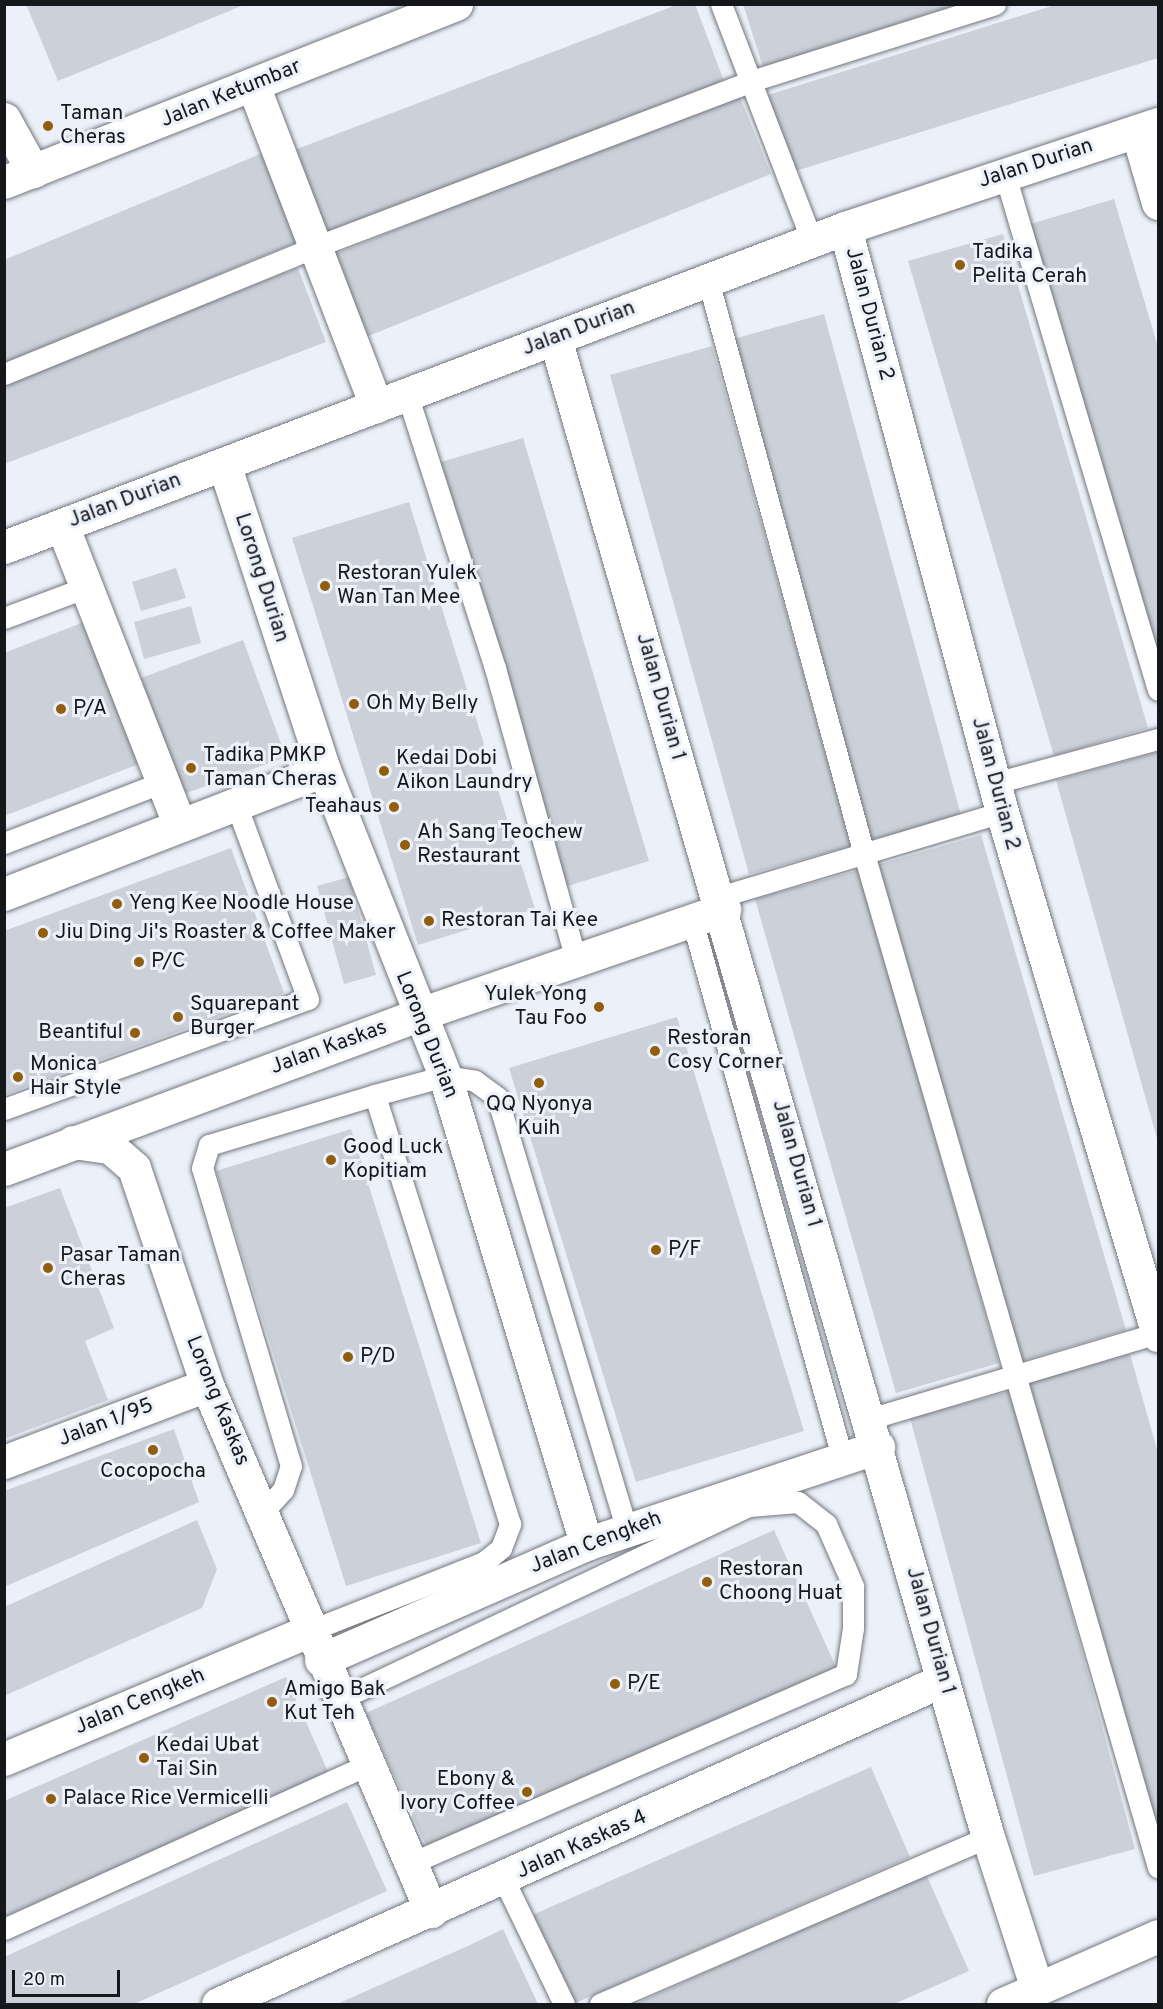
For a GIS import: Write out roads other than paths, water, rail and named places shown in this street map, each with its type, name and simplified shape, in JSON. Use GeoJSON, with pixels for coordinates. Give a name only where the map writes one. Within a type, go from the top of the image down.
{"type":"FeatureCollection","features":[{"type":"Feature","properties":{"kind":"street","name":"Jalan Ketumbar"},"geometry":{"type":"LineString","coordinates":[[19,177],[456,4]]}},
{"type":"Feature","properties":{"kind":"street"},"geometry":{"type":"LineString","coordinates":[[253,85],[376,406]]}},
{"type":"Feature","properties":{"kind":"street"},"geometry":{"type":"LineString","coordinates":[[4,119],[19,177]]}},
{"type":"Feature","properties":{"kind":"street"},"geometry":{"type":"LineString","coordinates":[[1148,128],[1158,203]]}},
{"type":"Feature","properties":{"kind":"street","name":"Jalan Durian"},"geometry":{"type":"LineString","coordinates":[[4,547],[845,228],[1148,128]]}},
{"type":"Feature","properties":{"kind":"street","name":"Jalan Durian 2"},"geometry":{"type":"LineString","coordinates":[[845,228],[998,798],[1155,1319]]}},
{"type":"Feature","properties":{"kind":"street","name":"Jalan Durian 1"},"geometry":{"type":"LineString","coordinates":[[555,338],[721,903],[987,1837],[1037,1989]]}},
{"type":"Feature","properties":{"kind":"street","name":"Lorong Durian"},"geometry":{"type":"LineString","coordinates":[[224,464],[324,770],[417,1015],[445,1076],[586,1544]]}},
{"type":"Feature","properties":{"kind":"street"},"geometry":{"type":"LineString","coordinates":[[62,525],[180,826]]}},
{"type":"Feature","properties":{"kind":"street"},"geometry":{"type":"LineString","coordinates":[[4,894],[324,770]]}},
{"type":"Feature","properties":{"kind":"street","name":"Jalan Kaskas"},"geometry":{"type":"LineString","coordinates":[[4,1168],[417,1015],[692,920],[721,903]]}},
{"type":"Feature","properties":{"kind":"street"},"geometry":{"type":"LineString","coordinates":[[73,1142],[110,1147],[134,1168],[166,1107]]}},
{"type":"Feature","properties":{"kind":"street","name":"Lorong Kaskas"},"geometry":{"type":"LineString","coordinates":[[134,1168],[207,1385],[262,1513],[315,1646],[431,1911]]}},
{"type":"Feature","properties":{"kind":"street","name":"Jalan 1/95"},"geometry":{"type":"LineString","coordinates":[[4,1462],[207,1385]]}},
{"type":"Feature","properties":{"kind":"street","name":"Jalan Cengkeh"},"geometry":{"type":"LineString","coordinates":[[4,1759],[627,1529],[842,1457],[873,1433]]}},
{"type":"Feature","properties":{"kind":"street","name":"Jalan Kaskas 4"},"geometry":{"type":"LineString","coordinates":[[218,2004],[504,1880],[944,1680]]}},
{"type":"Feature","properties":{"kind":"street"},"geometry":{"type":"LineString","coordinates":[[1002,2004],[1158,1935]]}},
{"type":"Feature","properties":{"kind":"lane"},"geometry":{"type":"LineString","coordinates":[[721,4],[812,241]]}},
{"type":"Feature","properties":{"kind":"lane"},"geometry":{"type":"LineString","coordinates":[[4,374],[315,247],[751,81],[995,4]]}},
{"type":"Feature","properties":{"kind":"lane"},"geometry":{"type":"LineString","coordinates":[[1005,175],[1158,690]]}},
{"type":"Feature","properties":{"kind":"lane"},"geometry":{"type":"LineString","coordinates":[[708,280],[864,854],[1019,1375],[1158,1867]]}},
{"type":"Feature","properties":{"kind":"lane"},"geometry":{"type":"LineString","coordinates":[[407,394],[495,668],[576,961]]}},
{"type":"Feature","properties":{"kind":"lane"},"geometry":{"type":"LineString","coordinates":[[4,618],[87,587]]}},
{"type":"Feature","properties":{"kind":"lane"},"geometry":{"type":"LineString","coordinates":[[721,903],[864,854],[998,798],[1158,740]]}},
{"type":"Feature","properties":{"kind":"lane"},"geometry":{"type":"LineString","coordinates":[[4,843],[163,782]]}},
{"type":"Feature","properties":{"kind":"lane"},"geometry":{"type":"LineString","coordinates":[[4,1109],[308,999],[236,804]]}},
{"type":"Feature","properties":{"kind":"lane"},"geometry":{"type":"LineString","coordinates":[[692,920],[842,1457]]}},
{"type":"Feature","properties":{"kind":"lane"},"geometry":{"type":"LineString","coordinates":[[262,1513],[283,1490],[291,1466],[202,1168],[209,1145],[445,1076],[475,1081],[496,1097],[627,1529]]}},
{"type":"Feature","properties":{"kind":"lane"},"geometry":{"type":"LineString","coordinates":[[315,1646],[484,1562],[501,1548],[510,1524],[375,1095]]}},
{"type":"Feature","properties":{"kind":"lane"},"geometry":{"type":"LineString","coordinates":[[873,1433],[1155,1319]]}},
{"type":"Feature","properties":{"kind":"lane"},"geometry":{"type":"LineString","coordinates":[[339,1700],[749,1506],[798,1502],[826,1524],[841,1556],[853,1586],[846,1674],[410,1864]]}},
{"type":"Feature","properties":{"kind":"lane"},"geometry":{"type":"LineString","coordinates":[[4,1929],[367,1765]]}},
{"type":"Feature","properties":{"kind":"lane"},"geometry":{"type":"LineString","coordinates":[[600,2004],[987,1837]]}},
{"type":"Feature","properties":{"kind":"lane"},"geometry":{"type":"LineString","coordinates":[[504,1880],[564,2004]]}},
{"type":"Feature","properties":{"kind":"place","name":"Taman Cheras"},"geometry":{"type":"Point","coordinates":[48,126]}},
{"type":"Feature","properties":{"kind":"place","name":"Tadika Pelita Cerah"},"geometry":{"type":"Point","coordinates":[960,265]}},
{"type":"Feature","properties":{"kind":"place","name":"Restoran Yulek Wan Tan Mee"},"geometry":{"type":"Point","coordinates":[325,586]}},
{"type":"Feature","properties":{"kind":"place","name":"Oh My Belly"},"geometry":{"type":"Point","coordinates":[354,704]}},
{"type":"Feature","properties":{"kind":"place","name":"P/A"},"geometry":{"type":"Point","coordinates":[61,709]}},
{"type":"Feature","properties":{"kind":"place","name":"Tadika PMKP Taman Cheras"},"geometry":{"type":"Point","coordinates":[191,768]}},
{"type":"Feature","properties":{"kind":"place","name":"Kedai Dobi Aikon Laundry"},"geometry":{"type":"Point","coordinates":[384,771]}},
{"type":"Feature","properties":{"kind":"place","name":"Teahaus"},"geometry":{"type":"Point","coordinates":[394,807]}},
{"type":"Feature","properties":{"kind":"place","name":"Ah Sang Teochew Restaurant"},"geometry":{"type":"Point","coordinates":[405,845]}},
{"type":"Feature","properties":{"kind":"place","name":"Yeng Kee Noodle House"},"geometry":{"type":"Point","coordinates":[117,904]}},
{"type":"Feature","properties":{"kind":"place","name":"Restoran Tai Kee"},"geometry":{"type":"Point","coordinates":[429,921]}},
{"type":"Feature","properties":{"kind":"place","name":"Jiu Ding Ji's Roaster & Coffee Maker"},"geometry":{"type":"Point","coordinates":[43,933]}},
{"type":"Feature","properties":{"kind":"place","name":"P/C"},"geometry":{"type":"Point","coordinates":[139,962]}},
{"type":"Feature","properties":{"kind":"place","name":"Yulek Yong Tau Foo"},"geometry":{"type":"Point","coordinates":[599,1007]}},
{"type":"Feature","properties":{"kind":"place","name":"Squarepant Burger"},"geometry":{"type":"Point","coordinates":[178,1017]}},
{"type":"Feature","properties":{"kind":"place","name":"Beantiful"},"geometry":{"type":"Point","coordinates":[135,1033]}},
{"type":"Feature","properties":{"kind":"place","name":"Restoran Cosy Corner"},"geometry":{"type":"Point","coordinates":[655,1051]}},
{"type":"Feature","properties":{"kind":"place","name":"Monica Hair Style"},"geometry":{"type":"Point","coordinates":[18,1077]}},
{"type":"Feature","properties":{"kind":"place","name":"QQ Nyonya Kuih"},"geometry":{"type":"Point","coordinates":[539,1083]}},
{"type":"Feature","properties":{"kind":"place","name":"Good Luck Kopitiam"},"geometry":{"type":"Point","coordinates":[331,1160]}},
{"type":"Feature","properties":{"kind":"place","name":"P/F"},"geometry":{"type":"Point","coordinates":[656,1250]}},
{"type":"Feature","properties":{"kind":"place","name":"Pasar Taman Cheras"},"geometry":{"type":"Point","coordinates":[48,1268]}},
{"type":"Feature","properties":{"kind":"place","name":"P/D"},"geometry":{"type":"Point","coordinates":[348,1357]}},
{"type":"Feature","properties":{"kind":"place","name":"Cocopocha"},"geometry":{"type":"Point","coordinates":[153,1450]}},
{"type":"Feature","properties":{"kind":"place","name":"Restoran Choong Huat"},"geometry":{"type":"Point","coordinates":[707,1582]}},
{"type":"Feature","properties":{"kind":"place","name":"P/E"},"geometry":{"type":"Point","coordinates":[615,1684]}},
{"type":"Feature","properties":{"kind":"place","name":"Amigo Bak Kut Teh"},"geometry":{"type":"Point","coordinates":[272,1702]}},
{"type":"Feature","properties":{"kind":"place","name":"Kedai Ubat Tai Sin"},"geometry":{"type":"Point","coordinates":[144,1758]}},
{"type":"Feature","properties":{"kind":"place","name":"Ebony & Ivory Coffee"},"geometry":{"type":"Point","coordinates":[527,1792]}},
{"type":"Feature","properties":{"kind":"place","name":"Palace Rice Vermicelli"},"geometry":{"type":"Point","coordinates":[51,1799]}}]}
